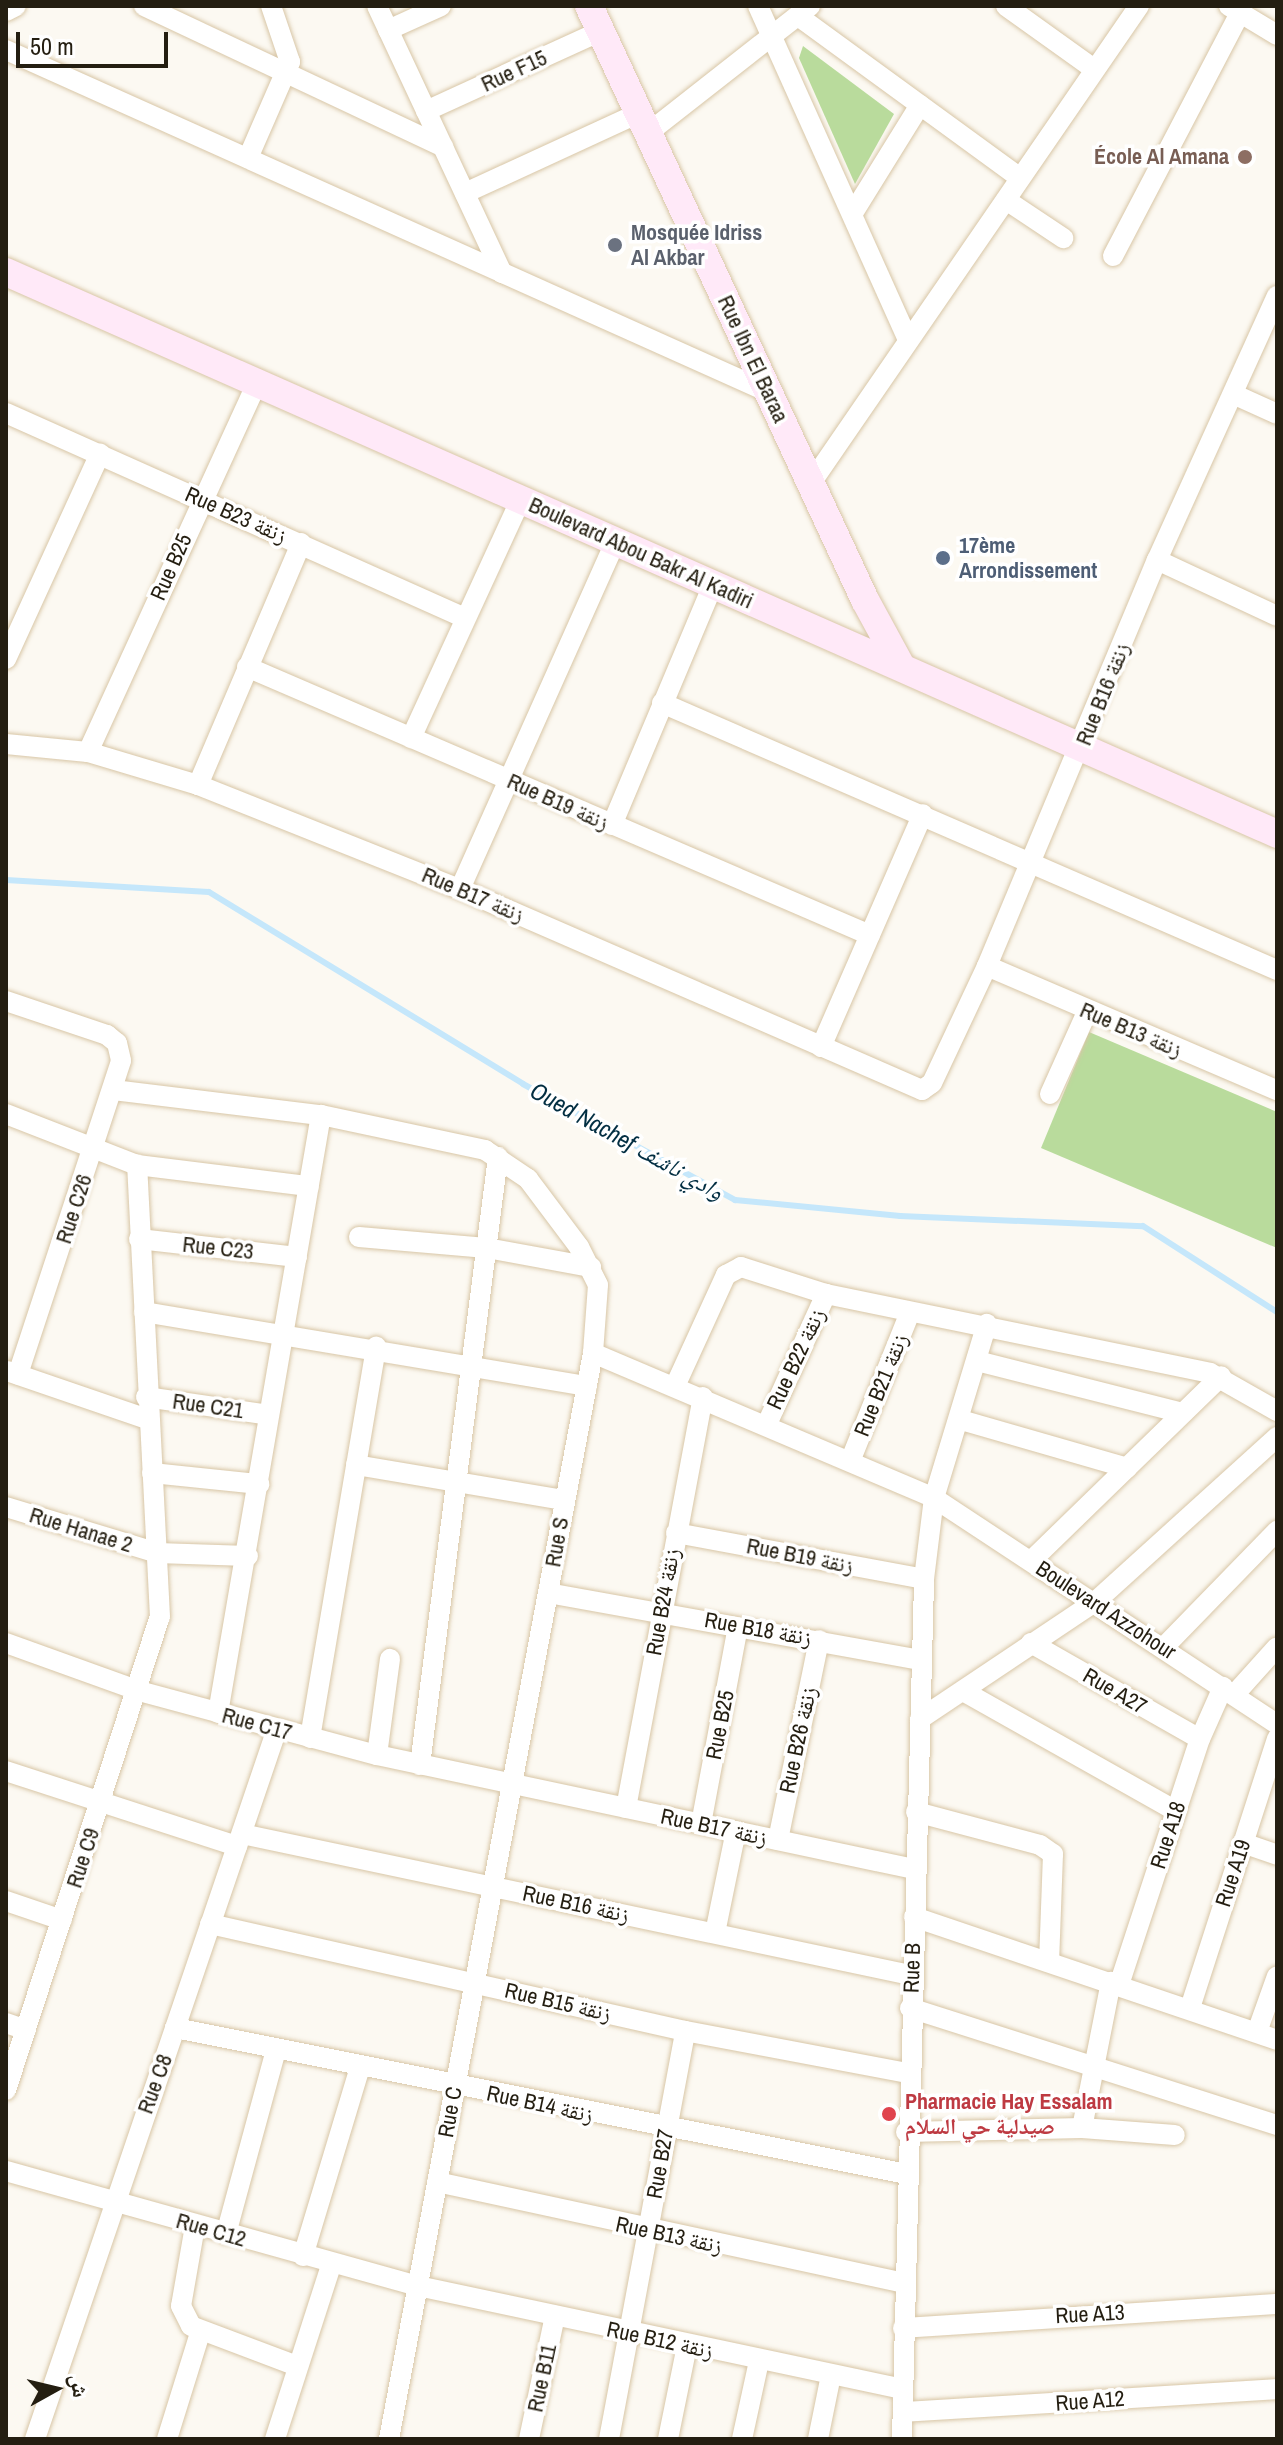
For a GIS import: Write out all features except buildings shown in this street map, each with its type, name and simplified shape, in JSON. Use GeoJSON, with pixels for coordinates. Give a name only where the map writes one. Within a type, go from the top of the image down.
{"type":"FeatureCollection","features":[{"type":"Feature","properties":{"kind":"main road","name":"Rue Ibn El Baraa"},"geometry":{"type":"LineString","coordinates":[[595,19],[811,483],[901,666]]}},
{"type":"Feature","properties":{"kind":"main road","name":"Boulevard Abou Bakr Al Kadiri"},"geometry":{"type":"LineString","coordinates":[[6,272],[614,545],[1083,745],[1277,834]]}},
{"type":"Feature","properties":{"kind":"street"},"geometry":{"type":"LineString","coordinates":[[6,11],[16,6]]}},
{"type":"Feature","properties":{"kind":"street"},"geometry":{"type":"LineString","coordinates":[[144,6],[288,71],[444,147]]}},
{"type":"Feature","properties":{"kind":"street"},"geometry":{"type":"LineString","coordinates":[[248,158],[288,71],[290,53],[271,6]]}},
{"type":"Feature","properties":{"kind":"street"},"geometry":{"type":"LineString","coordinates":[[377,6],[502,273]]}},
{"type":"Feature","properties":{"kind":"street"},"geometry":{"type":"LineString","coordinates":[[388,30],[441,6]]}},
{"type":"Feature","properties":{"kind":"street"},"geometry":{"type":"LineString","coordinates":[[758,6],[908,339]]}},
{"type":"Feature","properties":{"kind":"street"},"geometry":{"type":"LineString","coordinates":[[1006,6],[1094,69]]}},
{"type":"Feature","properties":{"kind":"street"},"geometry":{"type":"LineString","coordinates":[[811,483],[1139,6]]}},
{"type":"Feature","properties":{"kind":"street"},"geometry":{"type":"LineString","coordinates":[[1113,256],[1234,10],[1277,35]]}},
{"type":"Feature","properties":{"kind":"street"},"geometry":{"type":"LineString","coordinates":[[465,193],[644,123],[804,11],[920,105],[1019,177]]}},
{"type":"Feature","properties":{"kind":"street","name":"Rue F15"},"geometry":{"type":"LineString","coordinates":[[426,111],[595,19]]}},
{"type":"Feature","properties":{"kind":"street"},"geometry":{"type":"LineString","coordinates":[[6,50],[768,392]]}},
{"type":"Feature","properties":{"kind":"street"},"geometry":{"type":"LineString","coordinates":[[853,213],[920,105]]}},
{"type":"Feature","properties":{"kind":"street"},"geometry":{"type":"LineString","coordinates":[[1006,200],[1063,238]]}},
{"type":"Feature","properties":{"kind":"street","name":"Rue B16 زنقة"},"geometry":{"type":"LineString","coordinates":[[926,1088],[987,966],[1083,745],[1157,560],[1277,296]]}},
{"type":"Feature","properties":{"kind":"street","name":"Rue B25"},"geometry":{"type":"LineString","coordinates":[[88,752],[257,383]]}},
{"type":"Feature","properties":{"kind":"street"},"geometry":{"type":"LineString","coordinates":[[1233,394],[1277,414]]}},
{"type":"Feature","properties":{"kind":"street","name":"Rue B23 زنقة"},"geometry":{"type":"LineString","coordinates":[[6,413],[465,618]]}},
{"type":"Feature","properties":{"kind":"street"},"geometry":{"type":"LineString","coordinates":[[6,659],[100,454]]}},
{"type":"Feature","properties":{"kind":"street"},"geometry":{"type":"LineString","coordinates":[[411,738],[520,501]]}},
{"type":"Feature","properties":{"kind":"street"},"geometry":{"type":"LineString","coordinates":[[198,785],[301,543]]}},
{"type":"Feature","properties":{"kind":"street"},"geometry":{"type":"LineString","coordinates":[[460,889],[614,545]]}},
{"type":"Feature","properties":{"kind":"street"},"geometry":{"type":"LineString","coordinates":[[1157,560],[1277,616]]}},
{"type":"Feature","properties":{"kind":"street"},"geometry":{"type":"LineString","coordinates":[[612,825],[713,585]]}},
{"type":"Feature","properties":{"kind":"street","name":"Rue B19 زنقة"},"geometry":{"type":"LineString","coordinates":[[247,667],[870,935]]}},
{"type":"Feature","properties":{"kind":"street"},"geometry":{"type":"LineString","coordinates":[[662,703],[1277,970]]}},
{"type":"Feature","properties":{"kind":"street","name":"Rue B17 زنقة"},"geometry":{"type":"LineString","coordinates":[[6,744],[88,752],[198,785],[460,889],[917,1090],[926,1088]]}},
{"type":"Feature","properties":{"kind":"street"},"geometry":{"type":"LineString","coordinates":[[821,1047],[923,814]]}},
{"type":"Feature","properties":{"kind":"street","name":"Rue B13 زنقة"},"geometry":{"type":"LineString","coordinates":[[987,966],[1087,1012],[1277,1090]]}},
{"type":"Feature","properties":{"kind":"street","name":"Rue C26"},"geometry":{"type":"LineString","coordinates":[[6,1001],[107,1035],[117,1043],[121,1061],[94,1148],[12,1372]]}},
{"type":"Feature","properties":{"kind":"street"},"geometry":{"type":"LineString","coordinates":[[1050,1094],[1087,1012]]}},
{"type":"Feature","properties":{"kind":"street"},"geometry":{"type":"LineString","coordinates":[[113,1090],[321,1115],[421,1133],[498,1157],[528,1179],[591,1267]]}},
{"type":"Feature","properties":{"kind":"street"},"geometry":{"type":"LineString","coordinates":[[6,1114],[137,1165],[309,1186]]}},
{"type":"Feature","properties":{"kind":"street"},"geometry":{"type":"LineString","coordinates":[[218,1713],[248,1556],[321,1115]]}},
{"type":"Feature","properties":{"kind":"street"},"geometry":{"type":"LineString","coordinates":[[420,1765],[459,1482],[498,1157]]}},
{"type":"Feature","properties":{"kind":"street","name":"Rue C9"},"geometry":{"type":"LineString","coordinates":[[6,2090],[139,1691],[158,1625],[137,1165]]}},
{"type":"Feature","properties":{"kind":"street"},"geometry":{"type":"LineString","coordinates":[[359,1237],[487,1248],[591,1267]]}},
{"type":"Feature","properties":{"kind":"street","name":"Rue C23"},"geometry":{"type":"LineString","coordinates":[[139,1239],[297,1257]]}},
{"type":"Feature","properties":{"kind":"street","name":"Rue S"},"geometry":{"type":"LineString","coordinates":[[513,1786],[593,1353],[600,1297],[591,1267]]}},
{"type":"Feature","properties":{"kind":"street"},"geometry":{"type":"LineString","coordinates":[[676,1384],[734,1269],[826,1294],[987,1324],[1221,1376],[1277,1411]]}},
{"type":"Feature","properties":{"kind":"street","name":"Rue B22 زنقة"},"geometry":{"type":"LineString","coordinates":[[767,1424],[826,1294]]}},
{"type":"Feature","properties":{"kind":"street"},"geometry":{"type":"LineString","coordinates":[[144,1312],[376,1347],[587,1386]]}},
{"type":"Feature","properties":{"kind":"street","name":"Rue B21 زنقة"},"geometry":{"type":"LineString","coordinates":[[851,1459],[910,1312]]}},
{"type":"Feature","properties":{"kind":"street","name":"Rue B"},"geometry":{"type":"LineString","coordinates":[[902,2439],[910,1975],[924,1579],[934,1498],[961,1420],[987,1324]]}},
{"type":"Feature","properties":{"kind":"street"},"geometry":{"type":"LineString","coordinates":[[310,1738],[376,1347]]}},
{"type":"Feature","properties":{"kind":"street","name":"Boulevard Azzohour"},"geometry":{"type":"LineString","coordinates":[[593,1353],[676,1384],[934,1498],[1277,1724]]}},
{"type":"Feature","properties":{"kind":"street"},"geometry":{"type":"LineString","coordinates":[[977,1361],[1183,1413]]}},
{"type":"Feature","properties":{"kind":"street"},"geometry":{"type":"LineString","coordinates":[[12,1372],[147,1419]]}},
{"type":"Feature","properties":{"kind":"street"},"geometry":{"type":"LineString","coordinates":[[1031,1561],[1221,1376]]}},
{"type":"Feature","properties":{"kind":"street","name":"Rue C21"},"geometry":{"type":"LineString","coordinates":[[146,1397],[269,1415]]}},
{"type":"Feature","properties":{"kind":"street","name":"Rue B24 زنقة"},"geometry":{"type":"LineString","coordinates":[[626,1808],[703,1397]]}},
{"type":"Feature","properties":{"kind":"street"},"geometry":{"type":"LineString","coordinates":[[961,1420],[1127,1468]]}},
{"type":"Feature","properties":{"kind":"street"},"geometry":{"type":"LineString","coordinates":[[920,1719],[1095,1602],[1277,1437]]}},
{"type":"Feature","properties":{"kind":"street"},"geometry":{"type":"LineString","coordinates":[[356,1465],[564,1500]]}},
{"type":"Feature","properties":{"kind":"street"},"geometry":{"type":"LineString","coordinates":[[152,1473],[259,1484]]}},
{"type":"Feature","properties":{"kind":"street","name":"Rue Hanae 2"},"geometry":{"type":"LineString","coordinates":[[6,1507],[157,1553],[248,1556]]}},
{"type":"Feature","properties":{"kind":"street"},"geometry":{"type":"LineString","coordinates":[[1164,1647],[1277,1531]]}},
{"type":"Feature","properties":{"kind":"street","name":"Rue B19 زنقة"},"geometry":{"type":"LineString","coordinates":[[676,1533],[924,1579]]}},
{"type":"Feature","properties":{"kind":"street","name":"Rue B18 زنقة"},"geometry":{"type":"LineString","coordinates":[[548,1593],[662,1611],[921,1660]]}},
{"type":"Feature","properties":{"kind":"street","name":"Rue B25"},"geometry":{"type":"LineString","coordinates":[[701,1824],[738,1627]]}},
{"type":"Feature","properties":{"kind":"street","name":"Rue B26 زنقة"},"geometry":{"type":"LineString","coordinates":[[778,1840],[819,1640]]}},
{"type":"Feature","properties":{"kind":"street","name":"Rue C17"},"geometry":{"type":"LineString","coordinates":[[6,1643],[139,1691],[310,1738],[513,1786]]}},
{"type":"Feature","properties":{"kind":"street","name":"Rue A27"},"geometry":{"type":"LineString","coordinates":[[1031,1643],[1200,1739]]}},
{"type":"Feature","properties":{"kind":"street","name":"Rue A18"},"geometry":{"type":"LineString","coordinates":[[1082,2128],[1091,2066],[1115,1984],[1200,1739],[1229,1691],[1277,1647]]}},
{"type":"Feature","properties":{"kind":"street"},"geometry":{"type":"LineString","coordinates":[[377,1755],[390,1659]]}},
{"type":"Feature","properties":{"kind":"street"},"geometry":{"type":"LineString","coordinates":[[963,1691],[1176,1811]]}},
{"type":"Feature","properties":{"kind":"street","name":"Rue C8"},"geometry":{"type":"LineString","coordinates":[[40,2438],[113,2203],[277,1729]]}},
{"type":"Feature","properties":{"kind":"street","name":"Rue A19"},"geometry":{"type":"LineString","coordinates":[[1190,2008],[1277,1739]]}},
{"type":"Feature","properties":{"kind":"street","name":"Rue B16 زنقة"},"geometry":{"type":"LineString","coordinates":[[6,1771],[240,1840],[495,1888],[910,1975]]}},
{"type":"Feature","properties":{"kind":"street","name":"Rue B17 زنقة"},"geometry":{"type":"LineString","coordinates":[[513,1786],[914,1869]]}},
{"type":"Feature","properties":{"kind":"street","name":"Rue C"},"geometry":{"type":"LineString","coordinates":[[389,2439],[513,1786]]}},
{"type":"Feature","properties":{"kind":"street"},"geometry":{"type":"LineString","coordinates":[[916,1812],[1040,1845],[1053,1854],[1049,1962]]}},
{"type":"Feature","properties":{"kind":"street"},"geometry":{"type":"LineString","coordinates":[[715,1933],[736,1831]]}},
{"type":"Feature","properties":{"kind":"street"},"geometry":{"type":"LineString","coordinates":[[1243,1843],[1277,1855]]}},
{"type":"Feature","properties":{"kind":"street"},"geometry":{"type":"LineString","coordinates":[[6,1901],[62,1920]]}},
{"type":"Feature","properties":{"kind":"street"},"geometry":{"type":"LineString","coordinates":[[914,1917],[1277,2040]]}},
{"type":"Feature","properties":{"kind":"street","name":"Rue B15 زنقة"},"geometry":{"type":"LineString","coordinates":[[210,1924],[685,2031],[908,2073]]}},
{"type":"Feature","properties":{"kind":"street"},"geometry":{"type":"LineString","coordinates":[[1257,2032],[1277,1976]]}},
{"type":"Feature","properties":{"kind":"street"},"geometry":{"type":"LineString","coordinates":[[910,2008],[1277,2125]]}},
{"type":"Feature","properties":{"kind":"street"},"geometry":{"type":"LineString","coordinates":[[6,2023],[26,2030]]}},
{"type":"Feature","properties":{"kind":"street","name":"Rue B14 زنقة"},"geometry":{"type":"LineString","coordinates":[[175,2028],[667,2130],[906,2174]]}},
{"type":"Feature","properties":{"kind":"street","name":"Rue B27"},"geometry":{"type":"LineString","coordinates":[[609,2439],[685,2031]]}},
{"type":"Feature","properties":{"kind":"street"},"geometry":{"type":"LineString","coordinates":[[226,2234],[276,2050]]}},
{"type":"Feature","properties":{"kind":"street"},"geometry":{"type":"LineString","coordinates":[[303,2256],[360,2067]]}},
{"type":"Feature","properties":{"kind":"street"},"geometry":{"type":"LineString","coordinates":[[906,2132],[1082,2128],[1175,2135]]}},
{"type":"Feature","properties":{"kind":"street","name":"Rue C12"},"geometry":{"type":"LineString","coordinates":[[6,2171],[418,2286]]}},
{"type":"Feature","properties":{"kind":"street","name":"Rue B13 زنقة"},"geometry":{"type":"LineString","coordinates":[[437,2182],[648,2231],[903,2283]]}},
{"type":"Feature","properties":{"kind":"street"},"geometry":{"type":"LineString","coordinates":[[195,2226],[181,2306],[200,2333],[297,2366]]}},
{"type":"Feature","properties":{"kind":"street"},"geometry":{"type":"LineString","coordinates":[[275,2439],[332,2263]]}},
{"type":"Feature","properties":{"kind":"street","name":"Rue B12 زنقة"},"geometry":{"type":"LineString","coordinates":[[418,2286],[687,2346],[903,2389]]}},
{"type":"Feature","properties":{"kind":"street","name":"Rue A13"},"geometry":{"type":"LineString","coordinates":[[903,2328],[1277,2304]]}},
{"type":"Feature","properties":{"kind":"street","name":"Rue B11"},"geometry":{"type":"LineString","coordinates":[[529,2439],[555,2316]]}},
{"type":"Feature","properties":{"kind":"street"},"geometry":{"type":"LineString","coordinates":[[167,2439],[200,2333]]}},
{"type":"Feature","properties":{"kind":"street"},"geometry":{"type":"LineString","coordinates":[[668,2439],[687,2346]]}},
{"type":"Feature","properties":{"kind":"street"},"geometry":{"type":"LineString","coordinates":[[742,2439],[759,2361]]}},
{"type":"Feature","properties":{"kind":"street"},"geometry":{"type":"LineString","coordinates":[[818,2439],[831,2375]]}},
{"type":"Feature","properties":{"kind":"street","name":"Rue A12"},"geometry":{"type":"LineString","coordinates":[[903,2412],[1277,2389]]}},
{"type":"Feature","properties":{"kind":"green space"},"geometry":{"type":"Polygon","coordinates":[[[803,46],[894,114],[855,184],[799,58],[803,46]]]}},
{"type":"Feature","properties":{"kind":"green space"},"geometry":{"type":"Polygon","coordinates":[[[1089,1032],[1277,1112],[1277,1248],[1041,1148],[1089,1032]]]}},
{"type":"Feature","properties":{"kind":"waterway","name":"Oued Nachef وادي ناشف"},"geometry":{"type":"LineString","coordinates":[[6,880],[209,892],[523,1084],[735,1200],[900,1216],[1143,1226],[1277,1312]]}},
{"type":"Feature","properties":{"kind":"place","name":"École Al Amana"},"geometry":{"type":"Point","coordinates":[1245,157]}},
{"type":"Feature","properties":{"kind":"place","name":"Mosquée Idriss Al Akbar"},"geometry":{"type":"Point","coordinates":[615,245]}},
{"type":"Feature","properties":{"kind":"place","name":"17ème Arrondissement"},"geometry":{"type":"Point","coordinates":[943,558]}},
{"type":"Feature","properties":{"kind":"place","name":"Pharmacie Hay Essalam صيدلية حي السلام"},"geometry":{"type":"Point","coordinates":[889,2114]}}]}
